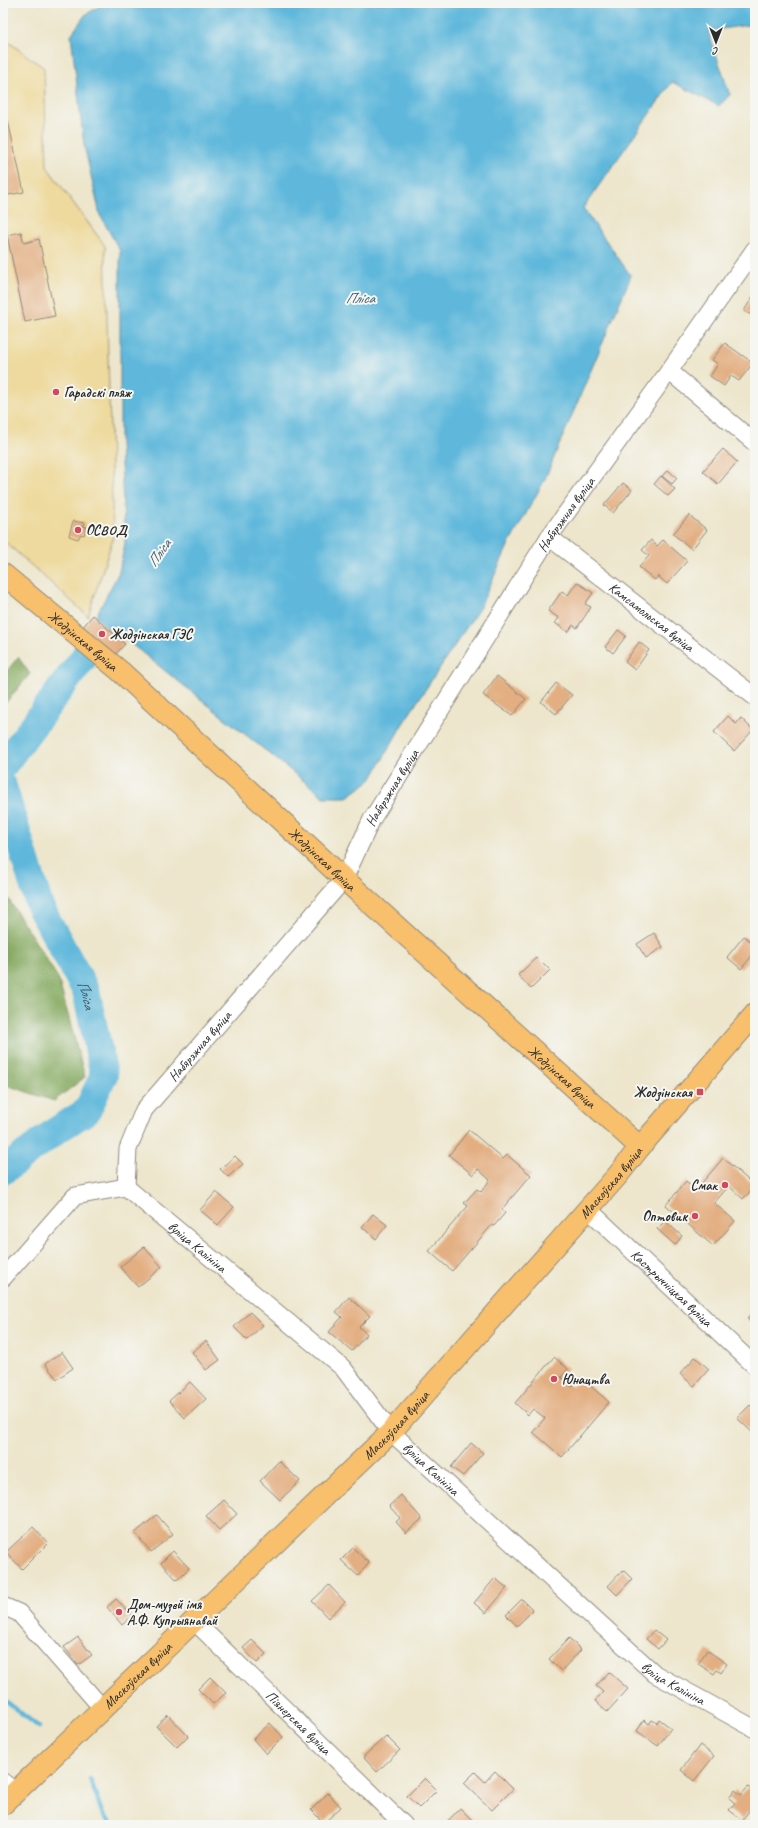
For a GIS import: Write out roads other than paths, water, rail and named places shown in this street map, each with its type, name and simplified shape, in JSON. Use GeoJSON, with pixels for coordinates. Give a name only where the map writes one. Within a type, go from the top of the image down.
{"type":"FeatureCollection","features":[{"type":"Feature","properties":{"kind":"main road","name":"Жодзінская вуліца"},"geometry":{"type":"LineString","coordinates":[[3,574],[120,671],[344,879],[640,1147]]}},
{"type":"Feature","properties":{"kind":"main road","name":"Маскоўская вуліца"},"geometry":{"type":"LineString","coordinates":[[7,1793],[103,1708],[391,1432],[588,1209],[755,1014]]}},
{"type":"Feature","properties":{"kind":"street","name":"Набярэжная вуліца"},"geometry":{"type":"LineString","coordinates":[[126,1187],[128,1149],[144,1110],[344,879],[372,819],[549,537],[755,249]]}},
{"type":"Feature","properties":{"kind":"street"},"geometry":{"type":"LineString","coordinates":[[669,371],[755,443]]}},
{"type":"Feature","properties":{"kind":"street","name":"Камсамольская вуліца"},"geometry":{"type":"LineString","coordinates":[[549,537],[755,697]]}},
{"type":"Feature","properties":{"kind":"street"},"geometry":{"type":"LineString","coordinates":[[3,1278],[75,1196],[126,1187]]}},
{"type":"Feature","properties":{"kind":"street","name":"вуліца Калініна"},"geometry":{"type":"LineString","coordinates":[[126,1187],[344,1368],[391,1432],[655,1674],[755,1729]]}},
{"type":"Feature","properties":{"kind":"street","name":"Кастрычніцкая вуліца"},"geometry":{"type":"LineString","coordinates":[[588,1209],[755,1366]]}},
{"type":"Feature","properties":{"kind":"street"},"geometry":{"type":"LineString","coordinates":[[3,1606],[19,1613],[103,1708]]}},
{"type":"Feature","properties":{"kind":"street","name":"Піянерская вуліца"},"geometry":{"type":"LineString","coordinates":[[194,1620],[404,1825]]}},
{"type":"Feature","properties":{"kind":"water","name":"Пліса"},"geometry":{"type":"Polygon","coordinates":[[[105,3],[755,3],[755,24],[708,31],[730,95],[719,106],[672,82],[583,208],[631,276],[544,481],[508,546],[480,607],[402,725],[371,780],[347,797],[324,797],[96,616],[119,572],[125,543],[120,444],[120,251],[100,215],[84,145],[71,35],[85,15],[105,3]]]}},
{"type":"Feature","properties":{"kind":"waterway","name":"Пліса"},"geometry":{"type":"LineString","coordinates":[[3,766],[131,594]]}},
{"type":"Feature","properties":{"kind":"waterway","name":"Пліса"},"geometry":{"type":"LineString","coordinates":[[3,787],[40,907],[86,991],[104,1075],[87,1111],[57,1130],[3,1171]]}},
{"type":"Feature","properties":{"kind":"waterway"},"geometry":{"type":"LineString","coordinates":[[3,1699],[39,1727]]}},
{"type":"Feature","properties":{"kind":"waterway"},"geometry":{"type":"LineString","coordinates":[[90,1779],[103,1815],[113,1825]]}},
{"type":"Feature","properties":{"kind":"place","name":"Гарадскі пляж"},"geometry":{"type":"Point","coordinates":[56,392]}},
{"type":"Feature","properties":{"kind":"place","name":"ОСВОД"},"geometry":{"type":"Point","coordinates":[78,530]}},
{"type":"Feature","properties":{"kind":"place","name":"Жодзінская ГЭС"},"geometry":{"type":"Point","coordinates":[102,634]}},
{"type":"Feature","properties":{"kind":"place","name":"Жодзінская"},"geometry":{"type":"Point","coordinates":[700,1092]}},
{"type":"Feature","properties":{"kind":"place","name":"Смак"},"geometry":{"type":"Point","coordinates":[725,1185]}},
{"type":"Feature","properties":{"kind":"place","name":"Оптовик"},"geometry":{"type":"Point","coordinates":[695,1216]}},
{"type":"Feature","properties":{"kind":"place","name":"Юнацтва"},"geometry":{"type":"Point","coordinates":[554,1379]}},
{"type":"Feature","properties":{"kind":"place","name":"Дом-музей імя А.Ф. Купрыянавай"},"geometry":{"type":"Point","coordinates":[119,1612]}}]}
